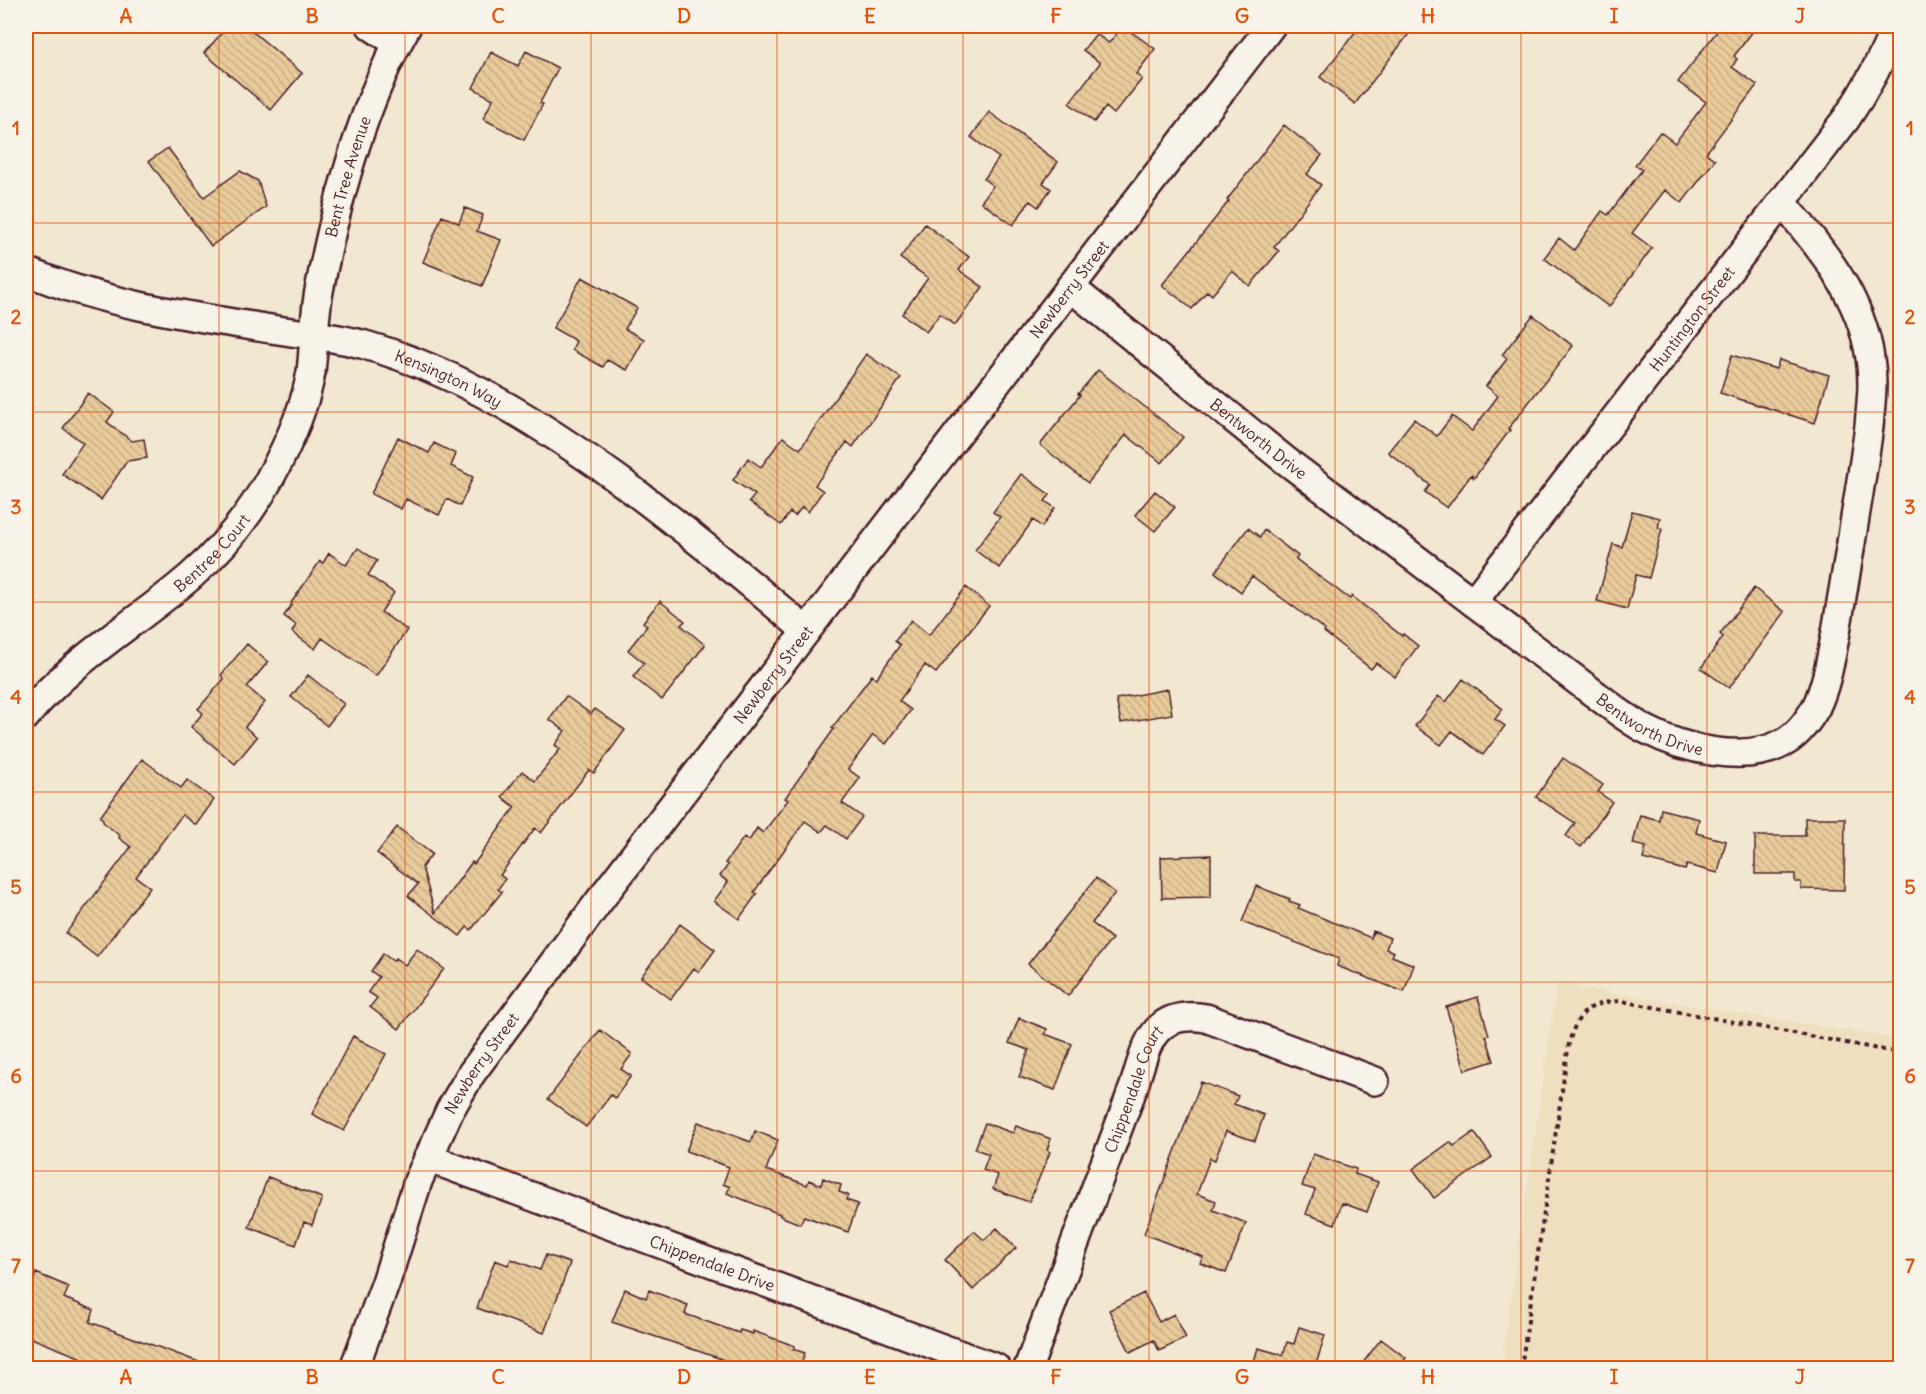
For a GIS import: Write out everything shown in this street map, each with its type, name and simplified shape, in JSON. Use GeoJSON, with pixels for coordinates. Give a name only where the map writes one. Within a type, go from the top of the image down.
{"type":"FeatureCollection","features":[{"type":"Feature","properties":{"kind":"street"},"geometry":{"type":"LineString","coordinates":[[371,26],[402,34]]}},
{"type":"Feature","properties":{"kind":"street","name":"Newberry Street"},"geometry":{"type":"LineString","coordinates":[[354,1368],[428,1158],[450,1110],[471,1074],[606,892],[1271,26]]}},
{"type":"Feature","properties":{"kind":"street","name":"Huntington Street"},"geometry":{"type":"LineString","coordinates":[[1473,602],[1846,119],[1866,90],[1884,57],[1896,26]]}},
{"type":"Feature","properties":{"kind":"street","name":"Bent Tree Avenue"},"geometry":{"type":"LineString","coordinates":[[313,336],[319,293],[346,181],[363,125],[402,34]]}},
{"type":"Feature","properties":{"kind":"street","name":"Bentworth Drive"},"geometry":{"type":"LineString","coordinates":[[1070,287],[1285,460],[1620,713],[1647,730],[1674,742],[1713,751],[1759,752],[1783,743],[1802,728],[1816,706],[1826,680],[1865,454],[1872,389],[1870,358],[1863,328],[1853,301],[1824,254],[1782,202]]}},
{"type":"Feature","properties":{"kind":"street","name":"Kensington Way"},"geometry":{"type":"LineString","coordinates":[[26,271],[97,297],[155,310],[362,344],[403,357],[456,380],[513,409],[566,443],[643,498],[755,587],[806,631]]}},
{"type":"Feature","properties":{"kind":"street","name":"Bentree Court"},"geometry":{"type":"LineString","coordinates":[[26,716],[44,693],[111,637],[191,576],[235,531],[269,480],[294,428],[303,405],[310,373],[313,336]]}},
{"type":"Feature","properties":{"kind":"street","name":"Chippendale Court"},"geometry":{"type":"LineString","coordinates":[[1028,1368],[1130,1097],[1141,1061],[1150,1041],[1161,1025],[1175,1018],[1190,1016],[1206,1018],[1375,1081]]}},
{"type":"Feature","properties":{"kind":"street","name":"Chippendale Drive"},"geometry":{"type":"LineString","coordinates":[[428,1158],[996,1368]]}},
{"type":"Feature","properties":{"kind":"path"},"geometry":{"type":"LineString","coordinates":[[1521,1368],[1569,1043],[1573,1027],[1580,1016],[1590,1008],[1604,1002],[1621,1001],[1900,1053]]}},
{"type":"Feature","properties":{"kind":"shaded area"},"geometry":{"type":"Polygon","coordinates":[[[1557,984],[1900,1039],[1900,1368],[1501,1368],[1557,984]]]}},
{"type":"Feature","properties":{"kind":"building"},"geometry":{"type":"Polygon","coordinates":[[[228,26],[246,26],[302,73],[271,110],[204,53],[228,26]]]}},
{"type":"Feature","properties":{"kind":"building"},"geometry":{"type":"Polygon","coordinates":[[[1123,26],[1155,49],[1136,74],[1142,79],[1114,114],[1106,107],[1094,122],[1069,103],[1100,63],[1083,50],[1096,34],[1109,43],[1123,26]]]}},
{"type":"Feature","properties":{"kind":"building"},"geometry":{"type":"Polygon","coordinates":[[[1360,26],[1415,26],[1355,104],[1320,77],[1360,26]]]}},
{"type":"Feature","properties":{"kind":"building"},"geometry":{"type":"Polygon","coordinates":[[[1721,26],[1757,26],[1734,56],[1737,59],[1732,67],[1757,85],[1706,153],[1715,160],[1682,203],[1665,190],[1632,233],[1652,248],[1609,307],[1544,258],[1559,238],[1574,250],[1602,211],[1608,215],[1642,170],[1635,165],[1660,132],[1675,143],[1706,102],[1678,82],[1721,26]]]}},
{"type":"Feature","properties":{"kind":"building"},"geometry":{"type":"Polygon","coordinates":[[[526,51],[558,68],[540,103],[543,104],[524,140],[483,119],[493,99],[473,88],[491,52],[518,66],[526,51]]]}},
{"type":"Feature","properties":{"kind":"building"},"geometry":{"type":"Polygon","coordinates":[[[989,112],[1058,162],[1043,183],[1051,189],[1038,207],[1030,201],[1013,225],[981,202],[993,186],[984,179],[999,158],[971,137],[989,112]]]}},
{"type":"Feature","properties":{"kind":"building"},"geometry":{"type":"Polygon","coordinates":[[[1284,125],[1322,155],[1307,174],[1321,185],[1274,247],[1279,251],[1250,286],[1232,271],[1212,295],[1207,291],[1192,309],[1162,285],[1229,201],[1227,200],[1284,125]]]}},
{"type":"Feature","properties":{"kind":"building"},"geometry":{"type":"Polygon","coordinates":[[[168,148],[204,197],[240,171],[258,181],[266,207],[211,246],[149,161],[168,148]]]}},
{"type":"Feature","properties":{"kind":"building"},"geometry":{"type":"Polygon","coordinates":[[[465,208],[483,215],[477,231],[501,240],[482,286],[423,262],[442,216],[459,223],[465,208]]]}},
{"type":"Feature","properties":{"kind":"building"},"geometry":{"type":"Polygon","coordinates":[[[925,224],[969,257],[959,270],[983,287],[955,325],[940,314],[926,332],[902,314],[928,278],[900,258],[925,224]]]}},
{"type":"Feature","properties":{"kind":"building"},"geometry":{"type":"Polygon","coordinates":[[[582,277],[637,308],[625,329],[644,339],[627,370],[607,360],[603,367],[572,350],[576,341],[553,328],[582,277]]]}},
{"type":"Feature","properties":{"kind":"building"},"geometry":{"type":"Polygon","coordinates":[[[1533,315],[1573,346],[1508,429],[1510,430],[1474,478],[1471,475],[1447,508],[1425,492],[1430,485],[1388,452],[1414,419],[1437,436],[1452,416],[1472,431],[1498,396],[1486,386],[1507,359],[1502,355],[1533,315]]]}},
{"type":"Feature","properties":{"kind":"building"},"geometry":{"type":"Polygon","coordinates":[[[866,354],[901,378],[853,447],[847,442],[815,485],[823,491],[808,512],[802,507],[795,516],[790,512],[781,525],[749,502],[755,495],[733,480],[748,458],[761,467],[783,437],[800,449],[866,354]]]}},
{"type":"Feature","properties":{"kind":"building"},"geometry":{"type":"Polygon","coordinates":[[[1732,355],[1776,369],[1779,360],[1829,375],[1815,423],[1720,393],[1732,355]]]}},
{"type":"Feature","properties":{"kind":"building"},"geometry":{"type":"Polygon","coordinates":[[[1098,370],[1183,437],[1162,463],[1126,435],[1088,483],[1040,445],[1098,370]]]}},
{"type":"Feature","properties":{"kind":"building"},"geometry":{"type":"Polygon","coordinates":[[[88,393],[114,412],[107,422],[132,441],[144,439],[147,458],[127,461],[101,500],[62,474],[83,443],[63,428],[88,393]]]}},
{"type":"Feature","properties":{"kind":"building"},"geometry":{"type":"Polygon","coordinates":[[[398,437],[429,453],[434,443],[456,454],[451,466],[473,477],[460,506],[447,499],[439,515],[406,499],[401,509],[371,494],[398,437]]]}},
{"type":"Feature","properties":{"kind":"building"},"geometry":{"type":"Polygon","coordinates":[[[1021,474],[1050,495],[1045,501],[1055,508],[1042,527],[1033,520],[999,568],[975,550],[1000,517],[993,512],[1021,474]]]}},
{"type":"Feature","properties":{"kind":"building"},"geometry":{"type":"Polygon","coordinates":[[[1155,491],[1175,507],[1155,531],[1135,515],[1155,491]]]}},
{"type":"Feature","properties":{"kind":"building"},"geometry":{"type":"Polygon","coordinates":[[[1632,511],[1660,518],[1658,528],[1662,529],[1649,578],[1636,575],[1627,609],[1597,601],[1613,544],[1622,547],[1632,511]]]}},
{"type":"Feature","properties":{"kind":"building"},"geometry":{"type":"Polygon","coordinates":[[[1248,528],[1260,537],[1264,530],[1298,556],[1296,559],[1313,572],[1350,599],[1352,596],[1418,646],[1395,677],[1376,663],[1371,669],[1324,632],[1325,630],[1252,576],[1241,592],[1215,572],[1248,528]]]}},
{"type":"Feature","properties":{"kind":"building"},"geometry":{"type":"Polygon","coordinates":[[[358,548],[377,561],[368,575],[394,593],[381,612],[407,630],[376,676],[322,638],[315,649],[292,632],[296,625],[284,616],[320,561],[323,563],[329,553],[346,565],[358,548]]]}},
{"type":"Feature","properties":{"kind":"building"},"geometry":{"type":"Polygon","coordinates":[[[966,587],[989,606],[936,673],[925,665],[899,701],[911,710],[886,744],[873,735],[848,769],[860,778],[842,803],[862,817],[846,839],[827,825],[821,832],[805,821],[754,892],[757,894],[739,919],[714,901],[728,882],[720,876],[728,865],[725,863],[744,837],[749,841],[757,828],[763,833],[788,800],[785,798],[834,729],[832,728],[872,675],[876,679],[900,645],[895,641],[911,620],[929,635],[966,587]]]}},
{"type":"Feature","properties":{"kind":"building"},"geometry":{"type":"Polygon","coordinates":[[[1754,588],[1785,612],[1729,688],[1701,668],[1723,637],[1720,634],[1754,588]]]}},
{"type":"Feature","properties":{"kind":"building"},"geometry":{"type":"Polygon","coordinates":[[[660,601],[685,621],[681,625],[705,645],[662,700],[633,677],[644,663],[628,650],[647,626],[643,622],[660,601]]]}},
{"type":"Feature","properties":{"kind":"building"},"geometry":{"type":"Polygon","coordinates":[[[247,644],[268,662],[247,687],[265,702],[245,727],[257,737],[235,764],[191,727],[203,713],[198,709],[224,679],[221,675],[247,644]]]}},
{"type":"Feature","properties":{"kind":"building"},"geometry":{"type":"Polygon","coordinates":[[[308,675],[344,704],[327,726],[291,697],[308,675]]]}},
{"type":"Feature","properties":{"kind":"building"},"geometry":{"type":"Polygon","coordinates":[[[1463,679],[1503,709],[1495,719],[1505,726],[1483,755],[1452,731],[1441,745],[1415,726],[1438,696],[1446,702],[1463,679]]]}},
{"type":"Feature","properties":{"kind":"building"},"geometry":{"type":"Polygon","coordinates":[[[1168,689],[1172,714],[1121,723],[1116,699],[1168,689]]]}},
{"type":"Feature","properties":{"kind":"building"},"geometry":{"type":"Polygon","coordinates":[[[566,696],[591,714],[595,709],[625,730],[594,773],[589,770],[541,833],[535,828],[500,875],[505,879],[498,889],[502,892],[471,930],[467,927],[460,936],[408,896],[418,884],[377,853],[397,827],[432,854],[422,867],[435,913],[515,807],[502,797],[522,771],[535,781],[560,749],[555,745],[565,731],[549,719],[566,696]]]}},
{"type":"Feature","properties":{"kind":"building"},"geometry":{"type":"Polygon","coordinates":[[[1563,758],[1603,785],[1598,792],[1612,802],[1581,847],[1566,836],[1575,823],[1536,797],[1563,758]]]}},
{"type":"Feature","properties":{"kind":"building"},"geometry":{"type":"Polygon","coordinates":[[[142,759],[181,788],[187,780],[214,800],[196,825],[182,815],[136,877],[150,887],[97,957],[66,933],[131,847],[119,838],[120,836],[100,817],[142,759]]]}},
{"type":"Feature","properties":{"kind":"building"},"geometry":{"type":"Polygon","coordinates":[[[1661,809],[1699,819],[1696,833],[1726,841],[1718,873],[1687,865],[1685,870],[1643,859],[1646,847],[1633,844],[1640,815],[1659,820],[1661,809]]]}},
{"type":"Feature","properties":{"kind":"building"},"geometry":{"type":"Polygon","coordinates":[[[1805,818],[1845,818],[1844,890],[1801,889],[1801,882],[1795,882],[1795,874],[1755,874],[1755,836],[1805,836],[1805,818]]]}},
{"type":"Feature","properties":{"kind":"building"},"geometry":{"type":"Polygon","coordinates":[[[1211,855],[1211,897],[1162,898],[1161,857],[1211,855]]]}},
{"type":"Feature","properties":{"kind":"building"},"geometry":{"type":"Polygon","coordinates":[[[1096,878],[1115,893],[1092,923],[1112,939],[1068,996],[1028,964],[1096,878]]]}},
{"type":"Feature","properties":{"kind":"building"},"geometry":{"type":"Polygon","coordinates":[[[1256,886],[1290,899],[1289,901],[1300,905],[1298,908],[1371,938],[1373,931],[1390,938],[1386,949],[1394,952],[1392,956],[1414,965],[1404,992],[1337,966],[1339,959],[1242,922],[1256,886]]]}},
{"type":"Feature","properties":{"kind":"building"},"geometry":{"type":"Polygon","coordinates":[[[680,924],[715,950],[699,972],[694,968],[671,999],[641,977],[680,924]]]}},
{"type":"Feature","properties":{"kind":"building"},"geometry":{"type":"Polygon","coordinates":[[[417,949],[444,969],[399,1029],[370,1007],[377,998],[368,992],[379,977],[371,971],[383,954],[405,965],[417,949]]]}},
{"type":"Feature","properties":{"kind":"building"},"geometry":{"type":"Polygon","coordinates":[[[1478,997],[1494,1061],[1465,1070],[1446,1007],[1478,997]]]}},
{"type":"Feature","properties":{"kind":"building"},"geometry":{"type":"Polygon","coordinates":[[[1019,1018],[1047,1029],[1045,1034],[1072,1044],[1055,1090],[1019,1077],[1029,1050],[1009,1043],[1019,1018]]]}},
{"type":"Feature","properties":{"kind":"building"},"geometry":{"type":"Polygon","coordinates":[[[600,1030],[632,1054],[621,1069],[631,1076],[615,1098],[611,1095],[586,1127],[548,1099],[600,1030]]]}},
{"type":"Feature","properties":{"kind":"building"},"geometry":{"type":"Polygon","coordinates":[[[353,1036],[386,1054],[344,1131],[312,1114],[353,1036]]]}},
{"type":"Feature","properties":{"kind":"building"},"geometry":{"type":"Polygon","coordinates":[[[1201,1082],[1238,1096],[1234,1104],[1264,1115],[1255,1141],[1226,1131],[1215,1160],[1210,1158],[1197,1194],[1216,1201],[1213,1210],[1246,1223],[1226,1273],[1200,1263],[1203,1257],[1144,1234],[1201,1082]]]}},
{"type":"Feature","properties":{"kind":"building"},"geometry":{"type":"Polygon","coordinates":[[[698,1122],[751,1142],[755,1131],[778,1140],[766,1170],[807,1185],[809,1180],[821,1185],[823,1178],[841,1185],[839,1192],[848,1195],[846,1200],[858,1204],[848,1232],[804,1216],[800,1224],[727,1193],[730,1187],[723,1184],[729,1167],[686,1151],[698,1122]]]}},
{"type":"Feature","properties":{"kind":"building"},"geometry":{"type":"Polygon","coordinates":[[[985,1123],[1013,1133],[1016,1126],[1051,1139],[1047,1150],[1050,1152],[1029,1202],[993,1189],[998,1175],[983,1170],[989,1154],[975,1149],[985,1123]]]}},
{"type":"Feature","properties":{"kind":"building"},"geometry":{"type":"Polygon","coordinates":[[[1474,1132],[1492,1157],[1434,1198],[1413,1169],[1450,1142],[1454,1146],[1474,1132]]]}},
{"type":"Feature","properties":{"kind":"building"},"geometry":{"type":"Polygon","coordinates":[[[1313,1154],[1356,1169],[1355,1174],[1378,1182],[1367,1212],[1342,1203],[1335,1224],[1306,1214],[1315,1190],[1302,1186],[1313,1154]]]}},
{"type":"Feature","properties":{"kind":"building"},"geometry":{"type":"Polygon","coordinates":[[[268,1177],[322,1198],[312,1225],[304,1222],[296,1245],[249,1227],[268,1177]]]}},
{"type":"Feature","properties":{"kind":"building"},"geometry":{"type":"Polygon","coordinates":[[[997,1228],[1016,1248],[973,1290],[945,1260],[974,1231],[984,1240],[997,1228]]]}},
{"type":"Feature","properties":{"kind":"building"},"geometry":{"type":"Polygon","coordinates":[[[546,1255],[570,1263],[544,1333],[477,1308],[495,1260],[508,1265],[511,1259],[540,1270],[546,1255]]]}},
{"type":"Feature","properties":{"kind":"building"},"geometry":{"type":"Polygon","coordinates":[[[36,1273],[69,1287],[64,1298],[94,1310],[90,1322],[210,1366],[210,1368],[107,1368],[26,1336],[26,1282],[32,1284],[36,1273]]]}},
{"type":"Feature","properties":{"kind":"building"},"geometry":{"type":"Polygon","coordinates":[[[625,1289],[646,1298],[649,1290],[688,1305],[685,1314],[739,1333],[740,1330],[753,1334],[753,1331],[795,1346],[793,1349],[805,1353],[800,1368],[748,1368],[612,1322],[625,1289]]]}},
{"type":"Feature","properties":{"kind":"building"},"geometry":{"type":"Polygon","coordinates":[[[1144,1293],[1159,1322],[1174,1314],[1186,1338],[1159,1351],[1154,1340],[1130,1352],[1109,1310],[1144,1293]]]}},
{"type":"Feature","properties":{"kind":"building"},"geometry":{"type":"Polygon","coordinates":[[[1299,1327],[1325,1335],[1315,1368],[1252,1368],[1258,1348],[1283,1355],[1287,1342],[1294,1344],[1299,1327]]]}},
{"type":"Feature","properties":{"kind":"building"},"geometry":{"type":"Polygon","coordinates":[[[1381,1339],[1406,1358],[1398,1368],[1359,1368],[1381,1339]]]}}]}
